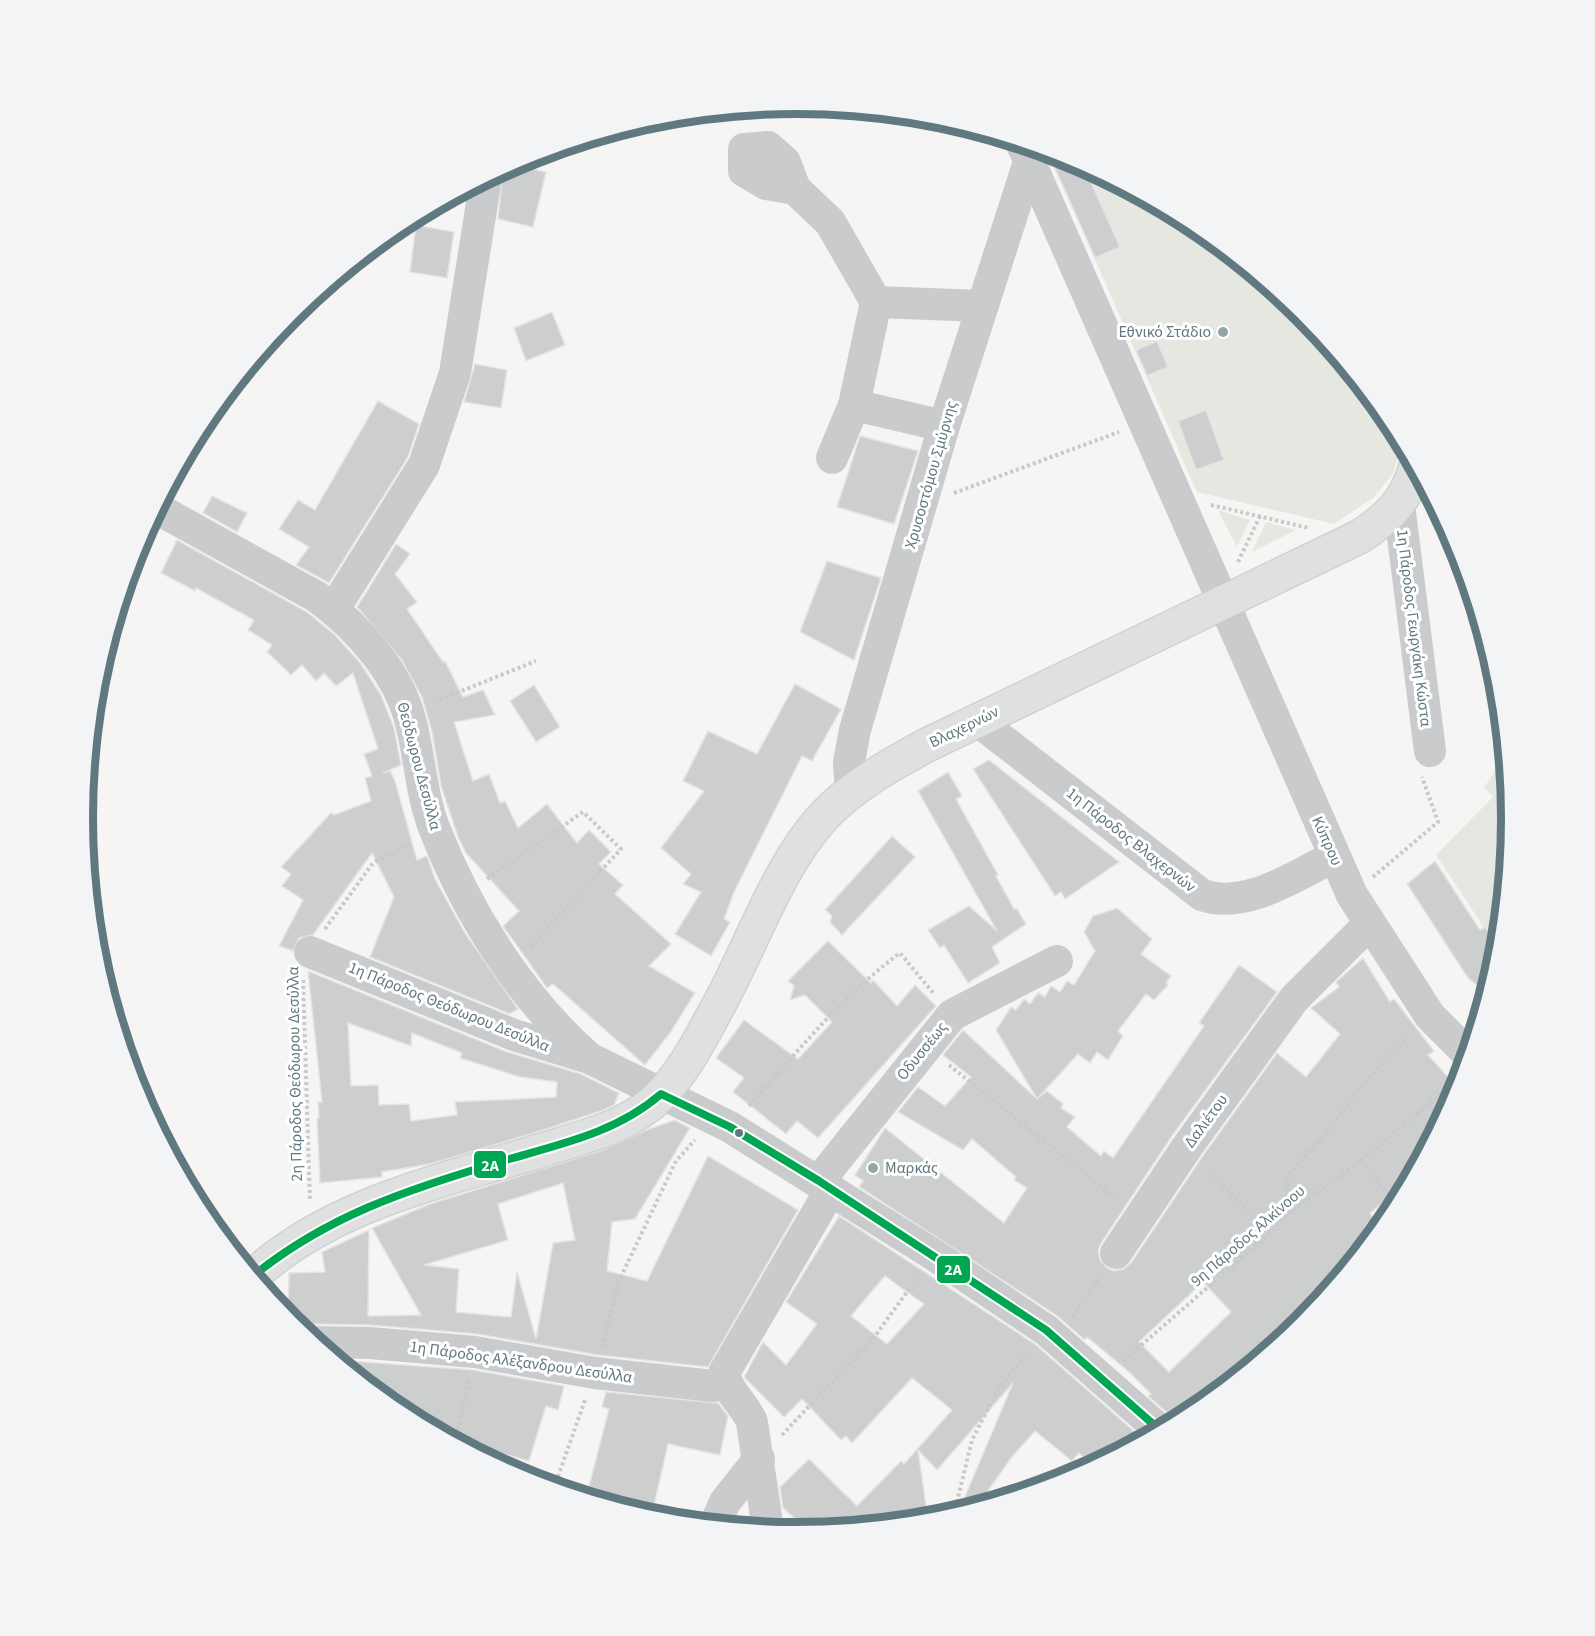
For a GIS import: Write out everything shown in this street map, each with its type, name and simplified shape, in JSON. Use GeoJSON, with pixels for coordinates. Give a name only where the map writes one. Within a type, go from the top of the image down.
{"type":"FeatureCollection","features":[{"type":"Feature","properties":{"kind":"main road"},"geometry":{"type":"LineString","coordinates":[[1399,505],[1409,490],[1413,476]]}},
{"type":"Feature","properties":{"kind":"main road","name":"Βλαχερνών"},"geometry":{"type":"LineString","coordinates":[[259,1271],[282,1251],[311,1233],[393,1197],[611,1128],[641,1111],[661,1094],[703,1035],[795,855],[822,818],[851,792],[905,757],[1226,604],[1359,537],[1383,521],[1399,505]]}},
{"type":"Feature","properties":{"kind":"street","name":"Χρυσοστόμου Σμύρνης"},"geometry":{"type":"LineString","coordinates":[[851,792],[849,762],[855,730],[944,426],[982,306],[1025,152]]}},
{"type":"Feature","properties":{"kind":"street","name":"Κύπρου"},"geometry":{"type":"LineString","coordinates":[[1025,152],[1226,604],[1333,857],[1369,924],[1430,1016],[1463,1048]]}},
{"type":"Feature","properties":{"kind":"street"},"geometry":{"type":"LineString","coordinates":[[334,609],[424,465],[455,373],[485,187]]}},
{"type":"Feature","properties":{"kind":"street"},"geometry":{"type":"LineString","coordinates":[[795,189],[830,222],[876,302],[854,405],[832,458]]}},
{"type":"Feature","properties":{"kind":"street"},"geometry":{"type":"LineString","coordinates":[[876,302],[982,306]]}},
{"type":"Feature","properties":{"kind":"street"},"geometry":{"type":"LineString","coordinates":[[854,405],[944,426]]}},
{"type":"Feature","properties":{"kind":"street","name":"1η Πάροδος Γεωργάκη Κώστα"},"geometry":{"type":"LineString","coordinates":[[1399,505],[1430,752]]}},
{"type":"Feature","properties":{"kind":"street","name":"Θεόδωρου Δεσύλλα"},"geometry":{"type":"LineString","coordinates":[[163,512],[300,586],[334,609],[388,672],[408,712],[422,786],[435,830],[466,894],[510,968],[548,1016],[590,1058],[661,1094],[716,1130],[825,1185],[1046,1330],[1154,1425]]}},
{"type":"Feature","properties":{"kind":"street","name":"1η Πάροδος Βλαχερνών"},"geometry":{"type":"LineString","coordinates":[[978,721],[1202,895],[1230,900],[1252,893],[1333,857]]}},
{"type":"Feature","properties":{"kind":"street","name":"Δαλιέτου"},"geometry":{"type":"LineString","coordinates":[[1116,1253],[1187,1147],[1294,999],[1369,924]]}},
{"type":"Feature","properties":{"kind":"street","name":"1η Πάροδος Θεόδωρου Δεσύλλα"},"geometry":{"type":"LineString","coordinates":[[310,952],[514,1035],[590,1058]]}},
{"type":"Feature","properties":{"kind":"street","name":"Οδυσσέως"},"geometry":{"type":"LineString","coordinates":[[727,1384],[724,1372],[726,1365],[825,1185],[925,1046],[952,1015],[1057,961]]}},
{"type":"Feature","properties":{"kind":"street","name":"1η Πάροδος Αλέξανδρου Δεσύλλα"},"geometry":{"type":"LineString","coordinates":[[327,1342],[370,1343],[475,1352],[595,1373],[713,1386],[727,1384]]}},
{"type":"Feature","properties":{"kind":"street"},"geometry":{"type":"LineString","coordinates":[[727,1384],[748,1412],[756,1435],[767,1521]]}},
{"type":"Feature","properties":{"kind":"street"},"geometry":{"type":"LineString","coordinates":[[718,1517],[725,1502],[759,1459]]}},
{"type":"Feature","properties":{"kind":"path"},"geometry":{"type":"LineString","coordinates":[[922,505],[1145,422]]}},
{"type":"Feature","properties":{"kind":"path"},"geometry":{"type":"LineString","coordinates":[[1212,514],[1207,504],[1312,529],[1303,534]]}},
{"type":"Feature","properties":{"kind":"path"},"geometry":{"type":"LineString","coordinates":[[1237,564],[1260,516]]}},
{"type":"Feature","properties":{"kind":"path"},"geometry":{"type":"LineString","coordinates":[[1232,554],[1237,564]]}},
{"type":"Feature","properties":{"kind":"path"},"geometry":{"type":"LineString","coordinates":[[1237,564],[1244,565]]}},
{"type":"Feature","properties":{"kind":"path"},"geometry":{"type":"LineString","coordinates":[[408,712],[536,661]]}},
{"type":"Feature","properties":{"kind":"path"},"geometry":{"type":"LineString","coordinates":[[1352,895],[1438,822],[1422,778],[1430,752]]}},
{"type":"Feature","properties":{"kind":"path"},"geometry":{"type":"LineString","coordinates":[[466,894],[583,812],[621,849],[510,968]]}},
{"type":"Feature","properties":{"kind":"path","name":"2η Πάροδος Θεόδωρου Δεσύλλα"},"geometry":{"type":"LineString","coordinates":[[311,1233],[302,962],[373,862],[435,830]]}},
{"type":"Feature","properties":{"kind":"path"},"geometry":{"type":"LineString","coordinates":[[557,1480],[595,1373],[619,1281],[676,1161],[716,1130],[871,975],[900,953],[952,1015]]}},
{"type":"Feature","properties":{"kind":"path"},"geometry":{"type":"LineString","coordinates":[[1285,1216],[1288,1174],[1323,1137],[1368,1079],[1430,1016]]}},
{"type":"Feature","properties":{"kind":"path"},"geometry":{"type":"LineString","coordinates":[[925,1046],[1141,1218]]}},
{"type":"Feature","properties":{"kind":"path","name":"9η Πάροδος Αλκίνοου"},"geometry":{"type":"LineString","coordinates":[[1118,1366],[1269,1233],[1285,1216],[1360,1161],[1448,1089]]}},
{"type":"Feature","properties":{"kind":"path"},"geometry":{"type":"LineString","coordinates":[[1187,1147],[1269,1233]]}},
{"type":"Feature","properties":{"kind":"path"},"geometry":{"type":"LineString","coordinates":[[1360,1161],[1390,1197]]}},
{"type":"Feature","properties":{"kind":"path"},"geometry":{"type":"LineString","coordinates":[[1068,1322],[1116,1253]]}},
{"type":"Feature","properties":{"kind":"path"},"geometry":{"type":"LineString","coordinates":[[759,1459],[875,1336],[922,1272]]}},
{"type":"Feature","properties":{"kind":"path"},"geometry":{"type":"LineString","coordinates":[[956,1504],[972,1440],[999,1387],[1029,1351]]}},
{"type":"Feature","properties":{"kind":"path"},"geometry":{"type":"LineString","coordinates":[[457,1434],[475,1352]]}},
{"type":"Feature","properties":{"kind":"shaded area","name":"Εθνικό Στάδιο"},"geometry":{"type":"Polygon","coordinates":[[[1052,161],[1109,186],[1150,208],[1189,232],[1262,288],[1327,353],[1356,389],[1400,454],[1392,475],[1374,497],[1334,524],[1197,492],[1052,161]]]}},
{"type":"Feature","properties":{"kind":"shaded area"},"geometry":{"type":"Polygon","coordinates":[[[1218,510],[1250,520],[1237,547],[1218,510]]]}},
{"type":"Feature","properties":{"kind":"shaded area"},"geometry":{"type":"Polygon","coordinates":[[[1266,522],[1296,530],[1252,552],[1266,522]]]}},
{"type":"Feature","properties":{"kind":"shaded area"},"geometry":{"type":"Polygon","coordinates":[[[1499,766],[1502,818],[1500,864],[1491,938],[1436,855],[1493,797],[1484,787],[1499,766]]]}},
{"type":"Feature","properties":{"kind":"building"},"geometry":{"type":"Polygon","coordinates":[[[1052,161],[1089,177],[1120,247],[1095,258],[1052,161]]]}},
{"type":"Feature","properties":{"kind":"building"},"geometry":{"type":"Polygon","coordinates":[[[527,168],[546,172],[533,227],[498,219],[502,179],[527,168]]]}},
{"type":"Feature","properties":{"kind":"building"},"geometry":{"type":"Polygon","coordinates":[[[416,226],[454,232],[447,278],[410,272],[416,226]]]}},
{"type":"Feature","properties":{"kind":"building"},"geometry":{"type":"Polygon","coordinates":[[[552,312],[565,345],[526,361],[514,328],[552,312]]]}},
{"type":"Feature","properties":{"kind":"building"},"geometry":{"type":"Polygon","coordinates":[[[1157,341],[1168,367],[1147,376],[1136,350],[1157,341]]]}},
{"type":"Feature","properties":{"kind":"building"},"geometry":{"type":"Polygon","coordinates":[[[475,364],[507,370],[501,408],[464,402],[475,364]]]}},
{"type":"Feature","properties":{"kind":"building"},"geometry":{"type":"Polygon","coordinates":[[[378,401],[419,424],[408,457],[329,583],[296,565],[309,547],[279,529],[298,500],[315,510],[378,401]]]}},
{"type":"Feature","properties":{"kind":"building"},"geometry":{"type":"Polygon","coordinates":[[[1206,410],[1224,460],[1196,470],[1178,421],[1206,410]]]}},
{"type":"Feature","properties":{"kind":"building"},"geometry":{"type":"Polygon","coordinates":[[[860,436],[918,451],[894,524],[837,507],[860,436]]]}},
{"type":"Feature","properties":{"kind":"building"},"geometry":{"type":"Polygon","coordinates":[[[212,496],[247,513],[237,532],[203,513],[212,496]]]}},
{"type":"Feature","properties":{"kind":"building"},"geometry":{"type":"Polygon","coordinates":[[[177,540],[307,612],[335,635],[361,664],[381,695],[394,728],[401,765],[383,773],[390,771],[395,781],[417,860],[427,856],[435,879],[465,933],[518,1009],[510,1014],[370,957],[394,897],[372,853],[313,935],[299,938],[293,951],[279,946],[303,900],[282,886],[291,874],[281,867],[331,813],[334,815],[371,801],[365,778],[372,776],[364,754],[378,749],[353,673],[336,686],[324,673],[316,681],[302,665],[291,675],[267,652],[272,645],[248,630],[254,620],[196,588],[195,591],[161,573],[177,540]]]}},
{"type":"Feature","properties":{"kind":"building"},"geometry":{"type":"Polygon","coordinates":[[[396,544],[410,554],[395,574],[417,602],[407,609],[443,662],[445,661],[463,697],[483,690],[495,715],[454,722],[473,781],[489,774],[500,803],[505,801],[518,828],[547,804],[577,843],[589,830],[611,852],[599,864],[623,885],[615,894],[671,944],[649,966],[695,993],[670,1033],[645,1065],[553,984],[547,988],[503,926],[519,911],[466,853],[458,837],[441,786],[432,732],[422,697],[401,659],[357,607],[396,544]]]}},
{"type":"Feature","properties":{"kind":"building"},"geometry":{"type":"Polygon","coordinates":[[[827,561],[881,578],[854,660],[800,632],[827,561]]]}},
{"type":"Feature","properties":{"kind":"building"},"geometry":{"type":"Polygon","coordinates":[[[795,684],[841,709],[812,761],[802,756],[734,892],[724,919],[730,922],[711,956],[675,934],[701,892],[683,884],[691,874],[661,848],[704,791],[683,781],[708,731],[757,754],[795,684]]]}},
{"type":"Feature","properties":{"kind":"building"},"geometry":{"type":"Polygon","coordinates":[[[534,685],[560,727],[536,742],[510,701],[534,685]]]}},
{"type":"Feature","properties":{"kind":"building"},"geometry":{"type":"Polygon","coordinates":[[[989,760],[1119,862],[1065,899],[1061,892],[1055,896],[973,769],[989,760]]]}},
{"type":"Feature","properties":{"kind":"building"},"geometry":{"type":"Polygon","coordinates":[[[948,772],[962,796],[956,799],[1014,909],[1017,909],[1026,924],[992,947],[1000,963],[968,983],[944,945],[940,948],[928,930],[969,906],[997,931],[918,791],[948,772]]]}},
{"type":"Feature","properties":{"kind":"building"},"geometry":{"type":"Polygon","coordinates":[[[892,836],[915,857],[842,935],[830,922],[832,916],[825,910],[892,836]]]}},
{"type":"Feature","properties":{"kind":"building"},"geometry":{"type":"Polygon","coordinates":[[[1435,861],[1480,930],[1485,927],[1491,937],[1481,988],[1468,978],[1407,884],[1435,861]]]}},
{"type":"Feature","properties":{"kind":"building"},"geometry":{"type":"Polygon","coordinates":[[[1117,908],[1152,939],[1141,954],[1171,976],[1166,983],[1168,985],[1154,1000],[1146,994],[1118,1031],[1123,1036],[1108,1060],[1097,1052],[1090,1063],[1078,1054],[1037,1099],[996,1030],[1011,1007],[1016,1010],[1024,999],[1030,1004],[1038,993],[1045,997],[1051,986],[1060,992],[1067,981],[1074,985],[1095,951],[1084,932],[1093,916],[1117,908]]]}},
{"type":"Feature","properties":{"kind":"building"},"geometry":{"type":"Polygon","coordinates":[[[828,941],[871,983],[873,980],[897,1006],[915,985],[936,1006],[818,1138],[797,1121],[786,1134],[733,1092],[744,1078],[716,1058],[744,1020],[798,1059],[832,1022],[805,995],[790,1000],[794,986],[788,981],[828,941]]]}},
{"type":"Feature","properties":{"kind":"building"},"geometry":{"type":"Polygon","coordinates":[[[1363,958],[1390,1002],[1394,999],[1434,1051],[1428,1055],[1451,1080],[1408,1170],[1392,1196],[1370,1213],[1375,1221],[1327,1283],[1262,1348],[1226,1377],[1170,1415],[1148,1396],[1151,1394],[1129,1372],[1087,1337],[1085,1340],[1056,1315],[859,1187],[863,1181],[855,1175],[885,1128],[1004,1223],[1027,1188],[1014,1180],[1016,1177],[972,1139],[963,1150],[898,1112],[918,1087],[945,1106],[971,1077],[943,1055],[963,1030],[1037,1099],[1047,1091],[1063,1104],[1061,1108],[1075,1117],[1067,1127],[1101,1156],[1104,1151],[1113,1158],[1204,1026],[1199,1023],[1239,965],[1277,992],[1172,1136],[1101,1243],[1098,1251],[1100,1260],[1107,1268],[1114,1271],[1123,1269],[1131,1263],[1202,1157],[1277,1053],[1306,1077],[1340,1034],[1311,1008],[1339,987],[1336,982],[1363,958]],[[1203,1282],[1139,1342],[1169,1372],[1231,1312],[1203,1282]]]}},
{"type":"Feature","properties":{"kind":"building"},"geometry":{"type":"Polygon","coordinates":[[[308,971],[507,1052],[581,1074],[619,1093],[614,1105],[604,1110],[531,1134],[430,1164],[382,1172],[382,1177],[320,1183],[317,1119],[319,1118],[318,1102],[322,1102],[308,971]],[[348,1023],[351,1086],[378,1085],[379,1105],[409,1104],[411,1121],[457,1115],[455,1102],[556,1097],[557,1082],[520,1077],[460,1058],[462,1053],[412,1033],[411,1046],[348,1023]]]}},
{"type":"Feature","properties":{"kind":"building"},"geometry":{"type":"Polygon","coordinates":[[[675,1120],[690,1128],[635,1219],[612,1222],[607,1271],[647,1281],[708,1156],[798,1210],[708,1367],[598,1355],[477,1334],[370,1325],[314,1324],[310,1326],[288,1305],[289,1273],[325,1272],[322,1252],[369,1230],[368,1316],[421,1315],[372,1228],[430,1204],[603,1150],[675,1120]],[[563,1183],[498,1204],[508,1240],[424,1265],[459,1269],[456,1312],[511,1317],[517,1272],[536,1339],[553,1243],[575,1240],[563,1183]]]}},
{"type":"Feature","properties":{"kind":"building"},"geometry":{"type":"Polygon","coordinates":[[[839,1216],[1035,1344],[1138,1435],[1087,1460],[1079,1453],[1072,1461],[1035,1431],[1011,1458],[984,1497],[963,1502],[1013,1383],[937,1470],[918,1450],[927,1510],[844,1521],[799,1522],[783,1508],[780,1487],[809,1459],[857,1506],[901,1461],[904,1464],[952,1410],[912,1378],[852,1443],[846,1436],[841,1440],[802,1399],[784,1417],[744,1377],[763,1342],[786,1365],[817,1324],[786,1302],[839,1216]],[[885,1276],[851,1316],[887,1344],[924,1304],[885,1276]]]}},
{"type":"Feature","properties":{"kind":"building"},"geometry":{"type":"Polygon","coordinates":[[[349,1361],[473,1370],[564,1386],[558,1410],[546,1406],[529,1461],[482,1448],[445,1428],[406,1404],[349,1361]]]}},
{"type":"Feature","properties":{"kind":"building"},"geometry":{"type":"Polygon","coordinates":[[[606,1392],[718,1403],[728,1416],[720,1455],[668,1444],[654,1507],[588,1490],[609,1409],[602,1407],[606,1392]]]}},
{"type":"Feature","properties":{"kind":"transit line","name":"2Α"},"geometry":{"type":"LineString","coordinates":[[259,1272],[282,1254],[340,1220],[432,1183],[563,1144],[605,1129],[643,1108],[661,1094],[730,1127],[819,1181],[1046,1330],[1154,1425]]}},
{"type":"Feature","properties":{"kind":"place","name":"Εθνικό Στάδιο"},"geometry":{"type":"Point","coordinates":[1223,332]}},
{"type":"Feature","properties":{"kind":"place","name":"Μαρκάς"},"geometry":{"type":"Point","coordinates":[873,1168]}}]}
